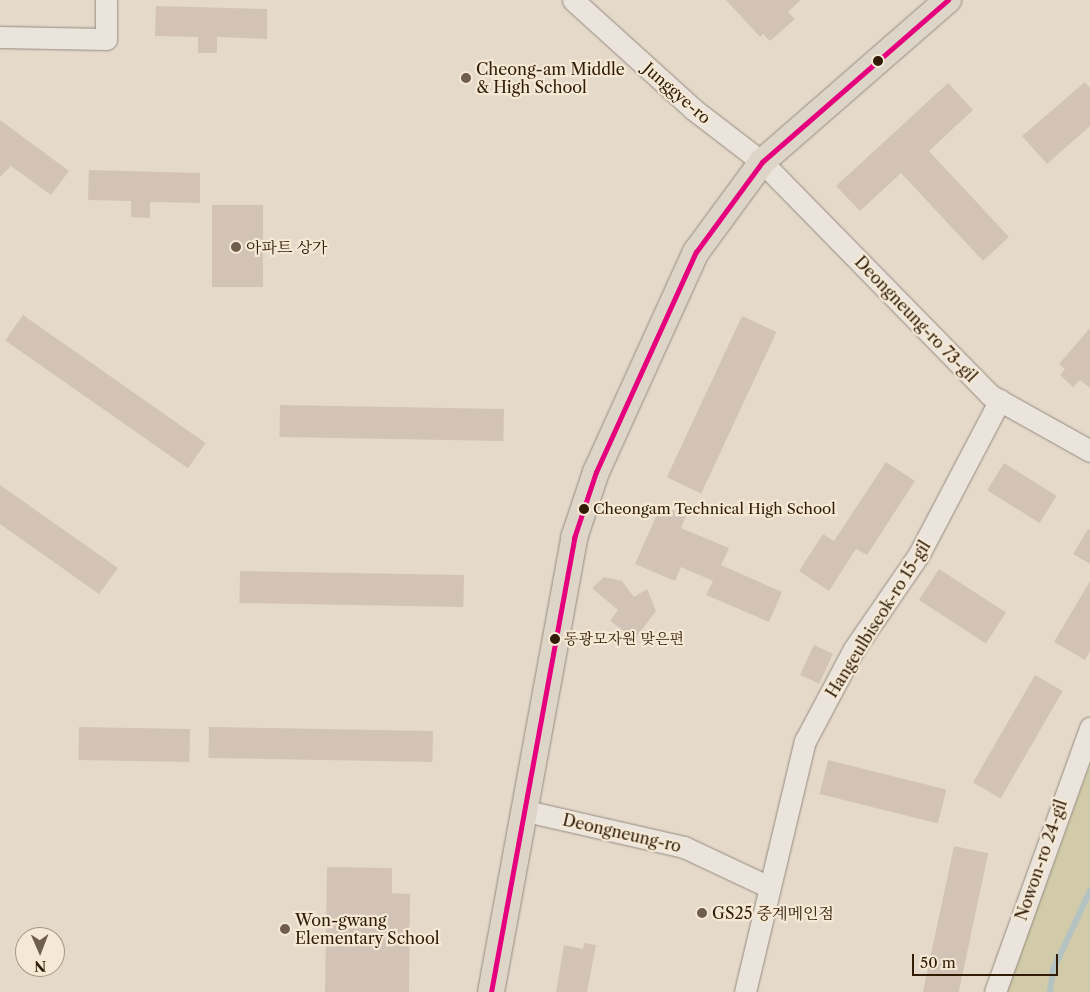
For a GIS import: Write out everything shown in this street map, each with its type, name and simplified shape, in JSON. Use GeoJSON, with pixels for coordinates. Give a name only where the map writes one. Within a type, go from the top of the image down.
{"type":"FeatureCollection","features":[{"type":"Feature","properties":{"kind":"main road"},"geometry":{"type":"LineString","coordinates":[[491,992],[526,811],[574,538],[596,472],[696,252],[762,162],[948,0]]}},
{"type":"Feature","properties":{"kind":"street"},"geometry":{"type":"LineString","coordinates":[[0,37],[106,39],[106,0]]}},
{"type":"Feature","properties":{"kind":"street","name":"Junggye-ro"},"geometry":{"type":"LineString","coordinates":[[573,0],[694,109],[762,162]]}},
{"type":"Feature","properties":{"kind":"street","name":"Deongneung-ro 73-gil"},"geometry":{"type":"LineString","coordinates":[[762,162],[1000,400],[1090,450]]}},
{"type":"Feature","properties":{"kind":"street","name":"Hangeulbiseok-ro 15-gil"},"geometry":{"type":"LineString","coordinates":[[745,992],[804,742],[854,649],[919,554],[1000,400]]}},
{"type":"Feature","properties":{"kind":"street","name":"Nowon-ro 24-gil"},"geometry":{"type":"LineString","coordinates":[[995,992],[1090,728]]}},
{"type":"Feature","properties":{"kind":"street","name":"Deongneung-ro"},"geometry":{"type":"LineString","coordinates":[[526,811],[684,847],[770,887]]}},
{"type":"Feature","properties":{"kind":"shaded area"},"geometry":{"type":"Polygon","coordinates":[[[1090,764],[1090,992],[1006,992],[1090,764]]]}},
{"type":"Feature","properties":{"kind":"building"},"geometry":{"type":"Polygon","coordinates":[[[726,0],[801,0],[788,12],[795,19],[770,41],[763,34],[760,37],[726,0]]]}},
{"type":"Feature","properties":{"kind":"building"},"geometry":{"type":"Polygon","coordinates":[[[156,6],[267,9],[267,39],[217,37],[217,53],[198,53],[198,37],[155,36],[156,6]]]}},
{"type":"Feature","properties":{"kind":"building"},"geometry":{"type":"Polygon","coordinates":[[[1085,82],[1090,88],[1090,126],[1047,164],[1022,136],[1085,82]]]}},
{"type":"Feature","properties":{"kind":"building"},"geometry":{"type":"Polygon","coordinates":[[[948,83],[973,110],[929,151],[1009,237],[983,261],[901,173],[860,211],[836,186],[948,83]]]}},
{"type":"Feature","properties":{"kind":"building"},"geometry":{"type":"Polygon","coordinates":[[[0,120],[69,171],[51,195],[11,166],[0,177],[0,120]]]}},
{"type":"Feature","properties":{"kind":"building"},"geometry":{"type":"Polygon","coordinates":[[[89,170],[200,173],[200,203],[150,202],[150,218],[131,217],[131,201],[88,200],[89,170]]]}},
{"type":"Feature","properties":{"kind":"building","name":"아파트 상가"},"geometry":{"type":"Polygon","coordinates":[[[212,205],[263,205],[263,287],[212,287],[212,205]]]}},
{"type":"Feature","properties":{"kind":"building"},"geometry":{"type":"Polygon","coordinates":[[[23,315],[206,443],[188,468],[5,340],[23,315]]]}},
{"type":"Feature","properties":{"kind":"building"},"geometry":{"type":"Polygon","coordinates":[[[742,316],[776,332],[701,493],[667,477],[742,316]]]}},
{"type":"Feature","properties":{"kind":"building"},"geometry":{"type":"Polygon","coordinates":[[[1090,328],[1090,388],[1080,380],[1073,387],[1060,375],[1065,369],[1059,364],[1090,328]]]}},
{"type":"Feature","properties":{"kind":"building"},"geometry":{"type":"Polygon","coordinates":[[[280,405],[504,409],[503,441],[279,437],[280,405]]]}},
{"type":"Feature","properties":{"kind":"building"},"geometry":{"type":"Polygon","coordinates":[[[886,462],[915,481],[867,555],[856,549],[829,591],[799,571],[823,534],[834,541],[886,462]]]}},
{"type":"Feature","properties":{"kind":"building"},"geometry":{"type":"Polygon","coordinates":[[[1004,463],[1057,496],[1040,523],[987,490],[1004,463]]]}},
{"type":"Feature","properties":{"kind":"building"},"geometry":{"type":"Polygon","coordinates":[[[0,485],[118,568],[99,594],[0,524],[0,485]]]}},
{"type":"Feature","properties":{"kind":"building"},"geometry":{"type":"Polygon","coordinates":[[[661,505],[686,516],[681,528],[729,548],[721,565],[782,592],[769,622],[706,595],[713,581],[681,567],[675,581],[635,564],[661,505]]]}},
{"type":"Feature","properties":{"kind":"building"},"geometry":{"type":"Polygon","coordinates":[[[1088,529],[1090,530],[1090,564],[1073,554],[1088,529]]]}},
{"type":"Feature","properties":{"kind":"building"},"geometry":{"type":"Polygon","coordinates":[[[939,569],[1006,613],[986,644],[919,600],[939,569]]]}},
{"type":"Feature","properties":{"kind":"building"},"geometry":{"type":"Polygon","coordinates":[[[240,571],[464,575],[463,607],[239,603],[240,571]]]}},
{"type":"Feature","properties":{"kind":"building"},"geometry":{"type":"Polygon","coordinates":[[[604,577],[622,581],[634,597],[647,589],[656,611],[635,639],[610,621],[618,610],[592,588],[604,577]]]}},
{"type":"Feature","properties":{"kind":"building"},"geometry":{"type":"Polygon","coordinates":[[[1090,581],[1090,651],[1085,660],[1054,642],[1090,581]]]}},
{"type":"Feature","properties":{"kind":"building"},"geometry":{"type":"Polygon","coordinates":[[[814,645],[833,654],[819,684],[800,675],[814,645]]]}},
{"type":"Feature","properties":{"kind":"building"},"geometry":{"type":"Polygon","coordinates":[[[1035,675],[1063,691],[1001,798],[973,782],[1035,675]]]}},
{"type":"Feature","properties":{"kind":"building"},"geometry":{"type":"Polygon","coordinates":[[[79,727],[190,729],[189,762],[78,760],[79,727]]]}},
{"type":"Feature","properties":{"kind":"building"},"geometry":{"type":"Polygon","coordinates":[[[209,727],[433,731],[432,762],[208,758],[209,727]]]}},
{"type":"Feature","properties":{"kind":"building"},"geometry":{"type":"Polygon","coordinates":[[[828,760],[946,790],[938,823],[820,794],[828,760]]]}},
{"type":"Feature","properties":{"kind":"building"},"geometry":{"type":"Polygon","coordinates":[[[954,846],[988,853],[959,992],[923,992],[954,846]]]}},
{"type":"Feature","properties":{"kind":"building"},"geometry":{"type":"Polygon","coordinates":[[[327,867],[392,868],[392,893],[410,894],[409,992],[325,992],[327,867]]]}},
{"type":"Feature","properties":{"kind":"building"},"geometry":{"type":"Polygon","coordinates":[[[584,943],[596,945],[587,992],[556,992],[564,945],[583,949],[584,943]]]}},
{"type":"Feature","properties":{"kind":"waterway"},"geometry":{"type":"LineString","coordinates":[[1050,992],[1053,970],[1090,891]]}},
{"type":"Feature","properties":{"kind":"transit line"},"geometry":{"type":"LineString","coordinates":[[491,992],[574,538],[596,472],[696,252],[762,162],[948,0]]}},
{"type":"Feature","properties":{"kind":"place","name":"Cheong-am Middle & High School"},"geometry":{"type":"Point","coordinates":[466,78]}},
{"type":"Feature","properties":{"kind":"place","name":"아파트 상가"},"geometry":{"type":"Point","coordinates":[236,247]}},
{"type":"Feature","properties":{"kind":"place","name":"Cheongam Technical High School"},"geometry":{"type":"Point","coordinates":[584,509]}},
{"type":"Feature","properties":{"kind":"place","name":"동광모자원 맞은편"},"geometry":{"type":"Point","coordinates":[555,639]}},
{"type":"Feature","properties":{"kind":"place","name":"GS25 중계메인점"},"geometry":{"type":"Point","coordinates":[702,913]}},
{"type":"Feature","properties":{"kind":"place","name":"Won-gwang Elementary School"},"geometry":{"type":"Point","coordinates":[285,929]}}]}
